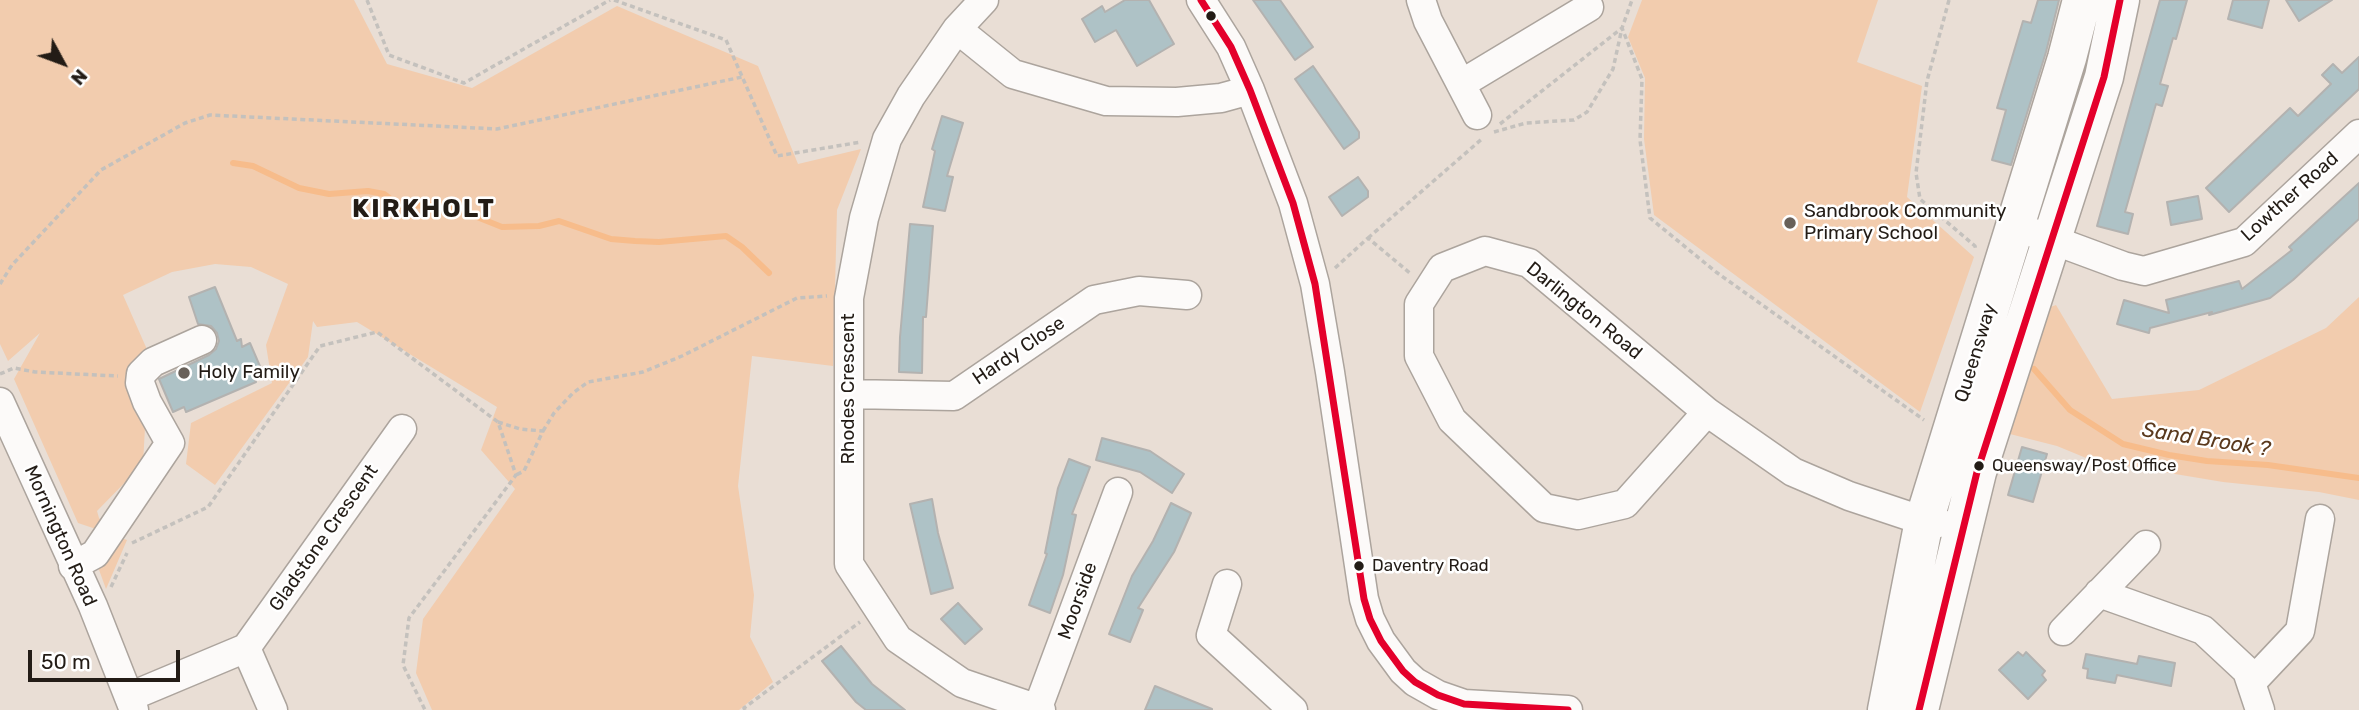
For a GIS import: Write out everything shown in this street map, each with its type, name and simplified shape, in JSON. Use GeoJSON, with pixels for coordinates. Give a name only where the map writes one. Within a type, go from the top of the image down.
{"type":"FeatureCollection","features":[{"type":"Feature","properties":{"kind":"highway","name":"Queensway"},"geometry":{"type":"LineString","coordinates":[[1887,710],[1924,521],[2067,58],[2082,0]]}},
{"type":"Feature","properties":{"kind":"highway","name":"Queensway"},"geometry":{"type":"LineString","coordinates":[[1919,710],[1977,472],[2104,77],[2120,0]]}},
{"type":"Feature","properties":{"kind":"street","name":"Rhodes Crescent"},"geometry":{"type":"LineString","coordinates":[[984,0],[957,29],[911,96],[887,139],[863,218],[849,298],[849,564],[898,639],[962,683],[1039,710]]}},
{"type":"Feature","properties":{"kind":"street"},"geometry":{"type":"LineString","coordinates":[[1201,0],[1231,47],[1293,203],[1315,284],[1331,372],[1364,598],[1370,619],[1381,641],[1403,671],[1415,682],[1438,695],[1464,704],[1568,710]]}},
{"type":"Feature","properties":{"kind":"street"},"geometry":{"type":"LineString","coordinates":[[1421,0],[1428,21],[1483,124]]}},
{"type":"Feature","properties":{"kind":"street"},"geometry":{"type":"LineString","coordinates":[[1461,84],[1589,7]]}},
{"type":"Feature","properties":{"kind":"street"},"geometry":{"type":"LineString","coordinates":[[957,29],[1013,74],[1106,102],[1188,101],[1221,98],[1250,90]]}},
{"type":"Feature","properties":{"kind":"street","name":"Lowther Road"},"geometry":{"type":"LineString","coordinates":[[2015,226],[2144,271],[2244,242],[2359,134]]}},
{"type":"Feature","properties":{"kind":"street","name":"Darlington Road"},"geometry":{"type":"LineString","coordinates":[[1707,412],[1625,504],[1578,515],[1544,508],[1452,420],[1419,356],[1419,304],[1442,268],[1485,251],[1529,263],[1707,412],[1793,472],[1849,496],[1924,521],[1963,527]]}},
{"type":"Feature","properties":{"kind":"street","name":"Hardy Close"},"geometry":{"type":"LineString","coordinates":[[849,394],[954,396],[1094,300],[1139,291],[1187,295]]}},
{"type":"Feature","properties":{"kind":"street"},"geometry":{"type":"LineString","coordinates":[[73,566],[95,554],[170,443],[147,402],[140,383],[141,374],[153,362],[202,340]]}},
{"type":"Feature","properties":{"kind":"street","name":"Mornington Road"},"geometry":{"type":"LineString","coordinates":[[0,402],[93,606],[132,704]]}},
{"type":"Feature","properties":{"kind":"street","name":"Gladstone Crescent"},"geometry":{"type":"LineString","coordinates":[[246,648],[402,429]]}},
{"type":"Feature","properties":{"kind":"street","name":"Moorside"},"geometry":{"type":"LineString","coordinates":[[1039,710],[1118,492]]}},
{"type":"Feature","properties":{"kind":"street"},"geometry":{"type":"LineString","coordinates":[[2251,683],[2300,631],[2320,519]]}},
{"type":"Feature","properties":{"kind":"street"},"geometry":{"type":"LineString","coordinates":[[2063,631],[2146,545]]}},
{"type":"Feature","properties":{"kind":"street"},"geometry":{"type":"LineString","coordinates":[[1227,584],[1211,635],[1293,710]]}},
{"type":"Feature","properties":{"kind":"street"},"geometry":{"type":"LineString","coordinates":[[2099,593],[2203,630],[2248,671],[2260,710]]}},
{"type":"Feature","properties":{"kind":"street"},"geometry":{"type":"LineString","coordinates":[[132,704],[246,648],[274,710]]}},
{"type":"Feature","properties":{"kind":"path"},"geometry":{"type":"LineString","coordinates":[[367,0],[389,55],[464,83],[612,0],[726,40],[777,156],[887,139]]}},
{"type":"Feature","properties":{"kind":"path"},"geometry":{"type":"LineString","coordinates":[[1483,124],[1574,120],[1587,112],[1613,69],[1622,28],[1632,0]]}},
{"type":"Feature","properties":{"kind":"path"},"geometry":{"type":"LineString","coordinates":[[1949,0],[1927,81],[1916,173],[1920,199],[1975,246],[1977,258]]}},
{"type":"Feature","properties":{"kind":"path"},"geometry":{"type":"LineString","coordinates":[[1315,284],[1368,238],[1483,124],[1622,28]]}},
{"type":"Feature","properties":{"kind":"path"},"geometry":{"type":"LineString","coordinates":[[1622,28],[1642,79],[1640,140],[1650,218],[1716,272],[1926,422]]}},
{"type":"Feature","properties":{"kind":"path"},"geometry":{"type":"LineString","coordinates":[[0,284],[12,265],[101,170],[185,123],[210,116],[497,129],[742,77]]}},
{"type":"Feature","properties":{"kind":"path"},"geometry":{"type":"LineString","coordinates":[[1368,238],[1429,289]]}},
{"type":"Feature","properties":{"kind":"path"},"geometry":{"type":"LineString","coordinates":[[516,475],[524,471],[554,412],[588,382],[643,372],[682,356],[797,298],[823,295],[849,298]]}},
{"type":"Feature","properties":{"kind":"path"},"geometry":{"type":"LineString","coordinates":[[0,374],[14,368],[35,372],[125,377],[140,383]]}},
{"type":"Feature","properties":{"kind":"path"},"geometry":{"type":"LineString","coordinates":[[498,422],[520,429],[543,431]]}},
{"type":"Feature","properties":{"kind":"path"},"geometry":{"type":"LineString","coordinates":[[744,710],[878,608]]}},
{"type":"Feature","properties":{"kind":"shaded area"},"geometry":{"type":"Polygon","coordinates":[[[0,0],[354,0],[387,64],[472,88],[617,6],[758,66],[798,164],[861,149],[837,210],[833,366],[752,356],[738,486],[754,595],[750,637],[773,682],[739,710],[432,710],[416,673],[423,619],[515,489],[481,450],[497,407],[357,322],[317,327],[313,321],[308,357],[215,485],[186,464],[191,423],[272,383],[266,345],[288,284],[251,267],[215,264],[172,272],[123,295],[149,354],[143,464],[97,511],[105,524],[102,531],[78,523],[14,379],[40,333],[8,361],[0,344],[0,0]]]}},
{"type":"Feature","properties":{"kind":"shaded area","name":"Sandbrook Community Primary School"},"geometry":{"type":"Polygon","coordinates":[[[1642,0],[1878,0],[1857,62],[1922,86],[1907,197],[1974,257],[1920,412],[1654,215],[1644,139],[1645,78],[1628,37],[1642,0]]]}},
{"type":"Feature","properties":{"kind":"shaded area"},"geometry":{"type":"Polygon","coordinates":[[[2359,297],[2359,500],[2319,492],[2223,482],[2091,460],[2057,446],[2006,433],[2045,309],[2056,305],[2112,399],[2199,390],[2326,328],[2359,297]]]}},
{"type":"Feature","properties":{"kind":"shaded area"},"geometry":{"type":"Polygon","coordinates":[[[115,536],[127,540],[106,589],[98,567],[115,536]]]}},
{"type":"Feature","properties":{"kind":"building"},"geometry":{"type":"Polygon","coordinates":[[[1125,0],[1149,0],[1174,44],[1137,66],[1116,30],[1095,42],[1082,19],[1102,6],[1105,12],[1125,0]]]}},
{"type":"Feature","properties":{"kind":"building"},"geometry":{"type":"Polygon","coordinates":[[[1253,0],[1280,0],[1313,47],[1295,60],[1253,0]]]}},
{"type":"Feature","properties":{"kind":"building"},"geometry":{"type":"Polygon","coordinates":[[[2038,0],[2059,0],[2011,165],[1992,160],[2006,110],[1997,108],[2023,21],[2031,23],[2038,0]]]}},
{"type":"Feature","properties":{"kind":"building"},"geometry":{"type":"Polygon","coordinates":[[[2160,0],[2187,0],[2160,84],[2168,86],[2162,106],[2156,104],[2125,212],[2133,214],[2128,234],[2097,226],[2160,0]]]}},
{"type":"Feature","properties":{"kind":"building"},"geometry":{"type":"Polygon","coordinates":[[[2233,0],[2269,0],[2262,28],[2228,19],[2233,0]]]}},
{"type":"Feature","properties":{"kind":"building"},"geometry":{"type":"Polygon","coordinates":[[[2286,0],[2332,0],[2299,21],[2286,0]]]}},
{"type":"Feature","properties":{"kind":"building"},"geometry":{"type":"Polygon","coordinates":[[[2359,57],[2359,89],[2229,212],[2206,188],[2290,108],[2298,116],[2331,84],[2322,75],[2333,64],[2342,73],[2359,57]]]}},
{"type":"Feature","properties":{"kind":"building"},"geometry":{"type":"Polygon","coordinates":[[[1313,66],[1359,132],[1359,138],[1344,149],[1295,79],[1313,66]]]}},
{"type":"Feature","properties":{"kind":"building"},"geometry":{"type":"Polygon","coordinates":[[[942,116],[963,123],[947,176],[953,177],[945,211],[923,207],[935,151],[932,149],[942,116]]]}},
{"type":"Feature","properties":{"kind":"building"},"geometry":{"type":"Polygon","coordinates":[[[1358,177],[1368,191],[1368,197],[1342,216],[1329,197],[1358,177]]]}},
{"type":"Feature","properties":{"kind":"building"},"geometry":{"type":"Polygon","coordinates":[[[2359,183],[2359,219],[2270,298],[2150,328],[2149,333],[2117,324],[2124,300],[2169,313],[2166,300],[2239,281],[2242,289],[2292,250],[2289,247],[2359,183]]]}},
{"type":"Feature","properties":{"kind":"building"},"geometry":{"type":"Polygon","coordinates":[[[2198,196],[2202,219],[2171,225],[2167,202],[2198,196]]]}},
{"type":"Feature","properties":{"kind":"building"},"geometry":{"type":"Polygon","coordinates":[[[910,224],[933,226],[926,317],[923,317],[922,373],[899,372],[910,224]]]}},
{"type":"Feature","properties":{"kind":"building"},"geometry":{"type":"Polygon","coordinates":[[[215,287],[237,341],[241,339],[242,347],[250,343],[262,371],[253,376],[256,382],[186,412],[184,407],[173,412],[159,379],[216,349],[219,341],[217,333],[211,326],[198,324],[189,297],[215,287]]]}},
{"type":"Feature","properties":{"kind":"building"},"geometry":{"type":"Polygon","coordinates":[[[1102,438],[1150,451],[1184,474],[1172,493],[1140,472],[1096,460],[1102,438]]]}},
{"type":"Feature","properties":{"kind":"building"},"geometry":{"type":"Polygon","coordinates":[[[2022,447],[2047,454],[2033,502],[2008,495],[2022,447]]]}},
{"type":"Feature","properties":{"kind":"building"},"geometry":{"type":"Polygon","coordinates":[[[1069,459],[1090,467],[1072,514],[1076,515],[1063,575],[1050,613],[1029,605],[1047,554],[1045,553],[1058,488],[1069,459]]]}},
{"type":"Feature","properties":{"kind":"building"},"geometry":{"type":"Polygon","coordinates":[[[932,499],[953,588],[931,594],[910,504],[932,499]]]}},
{"type":"Feature","properties":{"kind":"building"},"geometry":{"type":"Polygon","coordinates":[[[1171,503],[1191,513],[1174,552],[1138,608],[1143,610],[1130,642],[1109,634],[1132,576],[1171,503]]]}},
{"type":"Feature","properties":{"kind":"building"},"geometry":{"type":"Polygon","coordinates":[[[958,603],[982,629],[965,644],[941,619],[958,603]]]}},
{"type":"Feature","properties":{"kind":"building"},"geometry":{"type":"Polygon","coordinates":[[[841,646],[872,684],[905,710],[866,710],[856,702],[822,661],[841,646]]]}},
{"type":"Feature","properties":{"kind":"building"},"geometry":{"type":"Polygon","coordinates":[[[2018,652],[2023,656],[2026,652],[2045,671],[2042,675],[2046,680],[2028,699],[1999,670],[2018,652]]]}},
{"type":"Feature","properties":{"kind":"building"},"geometry":{"type":"Polygon","coordinates":[[[2086,654],[2137,664],[2139,656],[2175,663],[2171,686],[2117,675],[2115,683],[2087,678],[2088,669],[2083,668],[2086,654]]]}},
{"type":"Feature","properties":{"kind":"building"},"geometry":{"type":"Polygon","coordinates":[[[1155,686],[1212,709],[1212,710],[1145,710],[1155,686]]]}},
{"type":"Feature","properties":{"kind":"waterway"},"geometry":{"type":"LineString","coordinates":[[233,163],[253,166],[299,188],[329,194],[368,191],[384,194],[400,206],[447,205],[502,227],[539,226],[559,221],[611,239],[659,242],[726,236],[769,273]]}},
{"type":"Feature","properties":{"kind":"waterway","name":"Sand Brook ?"},"geometry":{"type":"LineString","coordinates":[[2034,369],[2070,410],[2123,444],[2207,461],[2268,465],[2359,478]]}},
{"type":"Feature","properties":{"kind":"transit line"},"geometry":{"type":"LineString","coordinates":[[1201,0],[1231,47],[1293,203],[1315,284],[1364,599],[1381,641],[1403,671],[1415,682],[1438,695],[1464,704],[1568,710]]}},
{"type":"Feature","properties":{"kind":"transit line"},"geometry":{"type":"LineString","coordinates":[[1919,710],[1977,472],[2104,77],[2120,0]]}},
{"type":"Feature","properties":{"kind":"place","name":"Sandbrook Community Primary School"},"geometry":{"type":"Point","coordinates":[1790,223]}},
{"type":"Feature","properties":{"kind":"place","name":"Holy Family"},"geometry":{"type":"Point","coordinates":[184,373]}},
{"type":"Feature","properties":{"kind":"place","name":"Queensway/Post Office"},"geometry":{"type":"Point","coordinates":[1979,466]}},
{"type":"Feature","properties":{"kind":"place","name":"Daventry Road"},"geometry":{"type":"Point","coordinates":[1359,566]}},
{"type":"Feature","properties":{"kind":"district","name":"KIRKHOLT"},"geometry":{"type":"Point","coordinates":[424,209]}}]}
